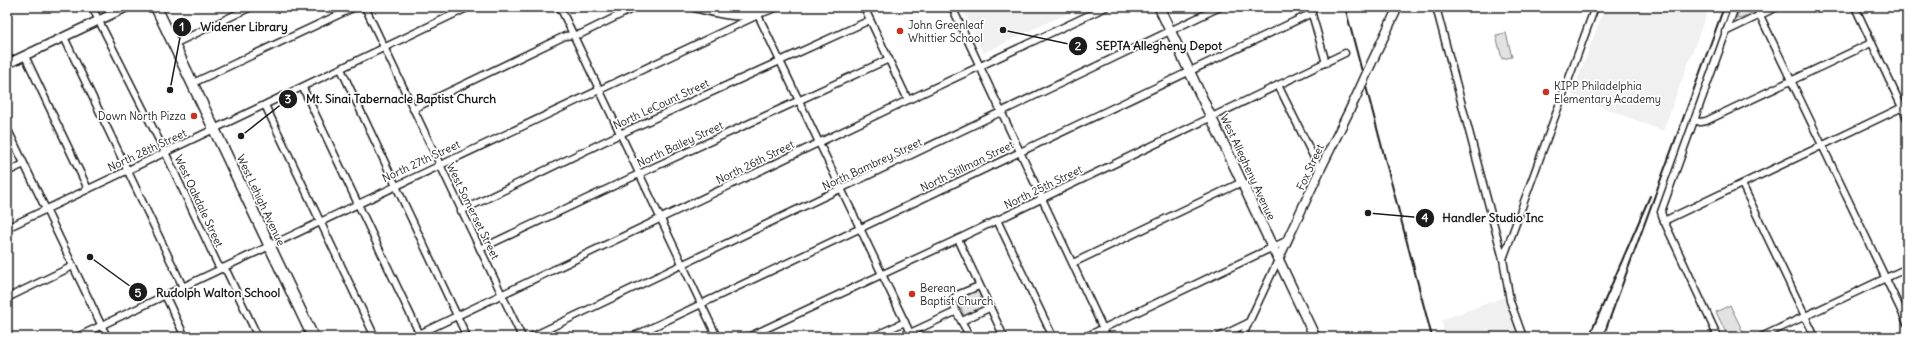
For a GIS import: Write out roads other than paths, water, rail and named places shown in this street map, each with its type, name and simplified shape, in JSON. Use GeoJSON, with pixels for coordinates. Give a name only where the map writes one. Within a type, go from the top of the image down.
{"type":"FeatureCollection","features":[{"type":"Feature","properties":{"kind":"main road","name":"West Lehigh Avenue"},"geometry":{"type":"LineString","coordinates":[[156,7],[313,337]]}},
{"type":"Feature","properties":{"kind":"main road","name":"West Allegheny Avenue"},"geometry":{"type":"LineString","coordinates":[[1159,7],[1315,337]]}},
{"type":"Feature","properties":{"kind":"street","name":"West Oakdale Street"},"geometry":{"type":"LineString","coordinates":[[92,7],[100,20],[165,152],[218,265],[227,272],[258,337]]}},
{"type":"Feature","properties":{"kind":"street"},"geometry":{"type":"LineString","coordinates":[[7,64],[127,7]]}},
{"type":"Feature","properties":{"kind":"street"},"geometry":{"type":"LineString","coordinates":[[174,44],[251,7]]}},
{"type":"Feature","properties":{"kind":"street"},"geometry":{"type":"LineString","coordinates":[[193,83],[355,7]]}},
{"type":"Feature","properties":{"kind":"street","name":"West Somerset Street"},"geometry":{"type":"LineString","coordinates":[[365,7],[522,337]]}},
{"type":"Feature","properties":{"kind":"street","name":"North 28th Street"},"geometry":{"type":"LineString","coordinates":[[7,228],[303,88],[469,7]]}},
{"type":"Feature","properties":{"kind":"street"},"geometry":{"type":"LineString","coordinates":[[560,7],[717,337]]}},
{"type":"Feature","properties":{"kind":"street"},"geometry":{"type":"LineString","coordinates":[[413,109],[566,36],[581,34],[636,7]]}},
{"type":"Feature","properties":{"kind":"street"},"geometry":{"type":"LineString","coordinates":[[694,7],[731,16],[758,15]]}},
{"type":"Feature","properties":{"kind":"street"},"geometry":{"type":"LineString","coordinates":[[735,7],[758,15],[911,335],[955,312]]}},
{"type":"Feature","properties":{"kind":"street","name":"North 27th Street"},"geometry":{"type":"LineString","coordinates":[[77,337],[598,89],[775,7]]}},
{"type":"Feature","properties":{"kind":"street"},"geometry":{"type":"LineString","coordinates":[[864,7],[908,100]]}},
{"type":"Feature","properties":{"kind":"street"},"geometry":{"type":"LineString","coordinates":[[952,7],[1107,337]]}},
{"type":"Feature","properties":{"kind":"street","name":"North 26th Street"},"geometry":{"type":"LineString","coordinates":[[413,337],[421,335],[457,316],[819,142],[1106,7]]}},
{"type":"Feature","properties":{"kind":"street","name":"North Bambrey Street"},"geometry":{"type":"LineString","coordinates":[[531,337],[1002,113],[1220,7]]}},
{"type":"Feature","properties":{"kind":"street","name":"Fox Street"},"geometry":{"type":"LineString","coordinates":[[1242,337],[1398,7]]}},
{"type":"Feature","properties":{"kind":"street"},"geometry":{"type":"LineString","coordinates":[[1436,7],[1503,259],[1510,300],[1523,337]]}},
{"type":"Feature","properties":{"kind":"street"},"geometry":{"type":"LineString","coordinates":[[1503,259],[1595,7]]}},
{"type":"Feature","properties":{"kind":"street"},"geometry":{"type":"LineString","coordinates":[[1718,337],[1661,212],[1735,7]]}},
{"type":"Feature","properties":{"kind":"street"},"geometry":{"type":"LineString","coordinates":[[1756,7],[1907,323]]}},
{"type":"Feature","properties":{"kind":"street"},"geometry":{"type":"LineString","coordinates":[[1725,32],[1777,7]]}},
{"type":"Feature","properties":{"kind":"street"},"geometry":{"type":"LineString","coordinates":[[1855,7],[1871,44],[1904,107],[1907,118]]}},
{"type":"Feature","properties":{"kind":"street"},"geometry":{"type":"LineString","coordinates":[[1311,10],[1326,63]]}},
{"type":"Feature","properties":{"kind":"street","name":"North Stillman Street"},"geometry":{"type":"LineString","coordinates":[[632,337],[1189,71],[1311,10]]}},
{"type":"Feature","properties":{"kind":"street","name":"North LeCount Street"},"geometry":{"type":"LineString","coordinates":[[461,211],[620,134],[870,20]]}},
{"type":"Feature","properties":{"kind":"street"},"geometry":{"type":"LineString","coordinates":[[64,37],[183,287]]}},
{"type":"Feature","properties":{"kind":"street"},"geometry":{"type":"LineString","coordinates":[[1694,120],[1700,122],[1706,121],[1871,44]]}},
{"type":"Feature","properties":{"kind":"street","name":"North 25th Street"},"geometry":{"type":"LineString","coordinates":[[748,337],[958,239],[1042,197],[1345,53]]}},
{"type":"Feature","properties":{"kind":"street"},"geometry":{"type":"LineString","coordinates":[[25,56],[88,189]]}},
{"type":"Feature","properties":{"kind":"street","name":"North Bailey Street"},"geometry":{"type":"LineString","coordinates":[[480,249],[889,59]]}},
{"type":"Feature","properties":{"kind":"street"},"geometry":{"type":"LineString","coordinates":[[341,69],[467,337]]}},
{"type":"Feature","properties":{"kind":"street"},"geometry":{"type":"LineString","coordinates":[[1278,85],[1320,170]]}},
{"type":"Feature","properties":{"kind":"street"},"geometry":{"type":"LineString","coordinates":[[303,88],[421,335]]}},
{"type":"Feature","properties":{"kind":"street"},"geometry":{"type":"LineString","coordinates":[[265,105],[375,337]]}},
{"type":"Feature","properties":{"kind":"street"},"geometry":{"type":"LineString","coordinates":[[1664,221],[1904,107]]}},
{"type":"Feature","properties":{"kind":"street"},"geometry":{"type":"LineString","coordinates":[[7,128],[107,337]]}},
{"type":"Feature","properties":{"kind":"street"},"geometry":{"type":"LineString","coordinates":[[7,172],[24,164]]}},
{"type":"Feature","properties":{"kind":"street"},"geometry":{"type":"LineString","coordinates":[[1073,263],[1242,182]]}},
{"type":"Feature","properties":{"kind":"street"},"geometry":{"type":"LineString","coordinates":[[1742,184],[1815,337]]}},
{"type":"Feature","properties":{"kind":"street"},"geometry":{"type":"LineString","coordinates":[[997,220],[1053,337]]}},
{"type":"Feature","properties":{"kind":"street"},"geometry":{"type":"LineString","coordinates":[[958,239],[989,308],[1004,337]]}},
{"type":"Feature","properties":{"kind":"street"},"geometry":{"type":"LineString","coordinates":[[1085,337],[1288,240]]}},
{"type":"Feature","properties":{"kind":"street"},"geometry":{"type":"LineString","coordinates":[[7,298],[73,266]]}},
{"type":"Feature","properties":{"kind":"street"},"geometry":{"type":"LineString","coordinates":[[1761,337],[1907,268]]}},
{"type":"Feature","properties":{"kind":"street"},"geometry":{"type":"LineString","coordinates":[[970,337],[962,321],[955,312],[952,301],[957,295],[979,286]]}},
{"type":"Feature","properties":{"kind":"street"},"geometry":{"type":"LineString","coordinates":[[165,295],[185,337]]}},
{"type":"Feature","properties":{"kind":"street"},"geometry":{"type":"LineString","coordinates":[[962,321],[989,308]]}},
{"type":"Feature","properties":{"kind":"street"},"geometry":{"type":"LineString","coordinates":[[872,337],[905,322]]}},
{"type":"Feature","properties":{"kind":"street"},"geometry":{"type":"LineString","coordinates":[[1219,337],[1248,323]]}},
{"type":"Feature","properties":{"kind":"railway"},"geometry":{"type":"LineString","coordinates":[[1345,7],[1432,337]]}},
{"type":"Feature","properties":{"kind":"railway"},"geometry":{"type":"LineString","coordinates":[[1603,337],[1724,7]]}},
{"type":"Feature","properties":{"kind":"railway"},"geometry":{"type":"LineString","coordinates":[[1589,337],[1650,196]]}},
{"type":"Feature","properties":{"kind":"place","name":"SEPTA Allegheny Depot"},"geometry":{"type":"Point","coordinates":[1003,30]}},
{"type":"Feature","properties":{"kind":"place","name":"John Greenleaf Whittier School"},"geometry":{"type":"Point","coordinates":[900,31]}},
{"type":"Feature","properties":{"kind":"place","name":"Widener Library"},"geometry":{"type":"Point","coordinates":[170,90]}},
{"type":"Feature","properties":{"kind":"place","name":"KIPP Philadelphia Elementary Academy"},"geometry":{"type":"Point","coordinates":[1546,92]}},
{"type":"Feature","properties":{"kind":"place","name":"Down North Pizza"},"geometry":{"type":"Point","coordinates":[194,116]}},
{"type":"Feature","properties":{"kind":"place","name":"Mt. Sinai Tabernacle Baptist Church"},"geometry":{"type":"Point","coordinates":[241,136]}},
{"type":"Feature","properties":{"kind":"place","name":"Handler Studio Inc"},"geometry":{"type":"Point","coordinates":[1368,213]}},
{"type":"Feature","properties":{"kind":"place","name":"Rudolph Walton School"},"geometry":{"type":"Point","coordinates":[90,257]}},
{"type":"Feature","properties":{"kind":"place","name":"Berean Baptist Church"},"geometry":{"type":"Point","coordinates":[912,294]}}]}
